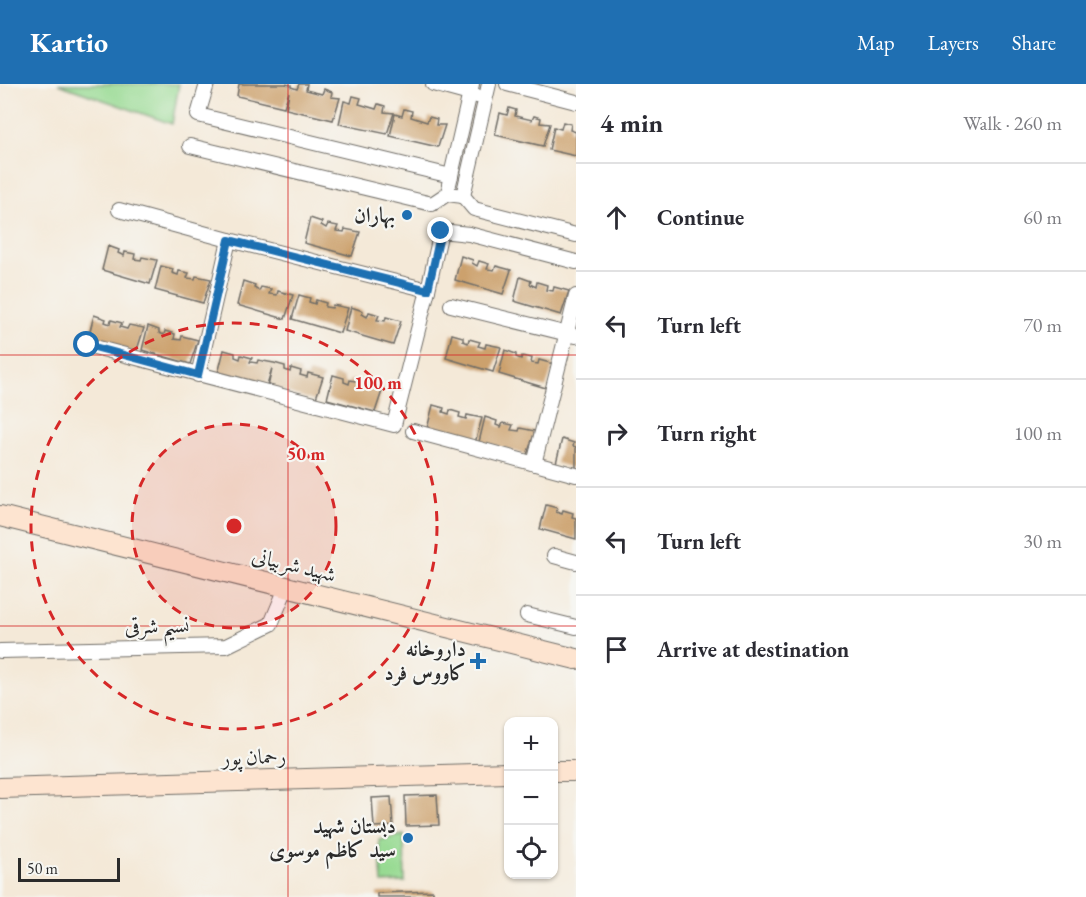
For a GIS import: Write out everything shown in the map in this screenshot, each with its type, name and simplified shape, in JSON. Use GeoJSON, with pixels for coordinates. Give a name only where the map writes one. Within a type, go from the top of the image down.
{"type":"FeatureCollection","features":[{"type":"Feature","properties":{"kind":"main road","name":"شهید شربیانی"},"geometry":{"type":"LineString","coordinates":[[0,516],[576,659]]}},
{"type":"Feature","properties":{"kind":"main road"},"geometry":{"type":"LineString","coordinates":[[558,771],[576,771]]}},
{"type":"Feature","properties":{"kind":"main road","name":"رحمان پور"},"geometry":{"type":"LineString","coordinates":[[0,789],[504,773]]}},
{"type":"Feature","properties":{"kind":"street"},"geometry":{"type":"LineString","coordinates":[[207,84],[198,115],[451,176]]}},
{"type":"Feature","properties":{"kind":"street"},"geometry":{"type":"LineString","coordinates":[[433,84],[470,89],[484,99]]}},
{"type":"Feature","properties":{"kind":"street"},"geometry":{"type":"LineString","coordinates":[[463,196],[489,84]]}},
{"type":"Feature","properties":{"kind":"street"},"geometry":{"type":"LineString","coordinates":[[507,84],[576,102]]}},
{"type":"Feature","properties":{"kind":"street"},"geometry":{"type":"LineString","coordinates":[[447,194],[470,89]]}},
{"type":"Feature","properties":{"kind":"street"},"geometry":{"type":"LineString","coordinates":[[190,146],[432,204],[447,194],[463,196],[474,209],[576,235]]}},
{"type":"Feature","properties":{"kind":"street"},"geometry":{"type":"LineString","coordinates":[[119,210],[428,290]]}},
{"type":"Feature","properties":{"kind":"street"},"geometry":{"type":"LineString","coordinates":[[87,345],[394,426],[441,231],[469,234],[576,262]]}},
{"type":"Feature","properties":{"kind":"street"},"geometry":{"type":"LineString","coordinates":[[198,375],[229,240]]}},
{"type":"Feature","properties":{"kind":"street"},"geometry":{"type":"LineString","coordinates":[[534,464],[571,335],[576,296]]}},
{"type":"Feature","properties":{"kind":"street"},"geometry":{"type":"LineString","coordinates":[[451,305],[571,335]]}},
{"type":"Feature","properties":{"kind":"street"},"geometry":{"type":"LineString","coordinates":[[413,431],[576,476]]}},
{"type":"Feature","properties":{"kind":"street"},"geometry":{"type":"LineString","coordinates":[[554,556],[576,562]]}},
{"type":"Feature","properties":{"kind":"street","name":"نسیم شرقی"},"geometry":{"type":"LineString","coordinates":[[0,651],[226,646],[271,624],[286,588]]}},
{"type":"Feature","properties":{"kind":"street"},"geometry":{"type":"LineString","coordinates":[[527,615],[576,627]]}},
{"type":"Feature","properties":{"kind":"green space"},"geometry":{"type":"Polygon","coordinates":[[[58,84],[179,84],[172,124],[58,84]]]}},
{"type":"Feature","properties":{"kind":"green space"},"geometry":{"type":"Polygon","coordinates":[[[404,835],[405,882],[382,883],[379,840],[404,835]]]}},
{"type":"Feature","properties":{"kind":"building"},"geometry":{"type":"Polygon","coordinates":[[[239,84],[285,84],[297,89],[299,84],[307,84],[306,90],[322,94],[324,89],[332,92],[331,97],[340,98],[333,120],[286,109],[289,92],[284,107],[237,96],[239,84]]]}},
{"type":"Feature","properties":{"kind":"building"},"geometry":{"type":"Polygon","coordinates":[[[353,96],[361,98],[359,104],[376,109],[378,104],[385,106],[384,112],[394,113],[387,134],[339,124],[344,101],[351,103],[353,96]]]}},
{"type":"Feature","properties":{"kind":"building"},"geometry":{"type":"Polygon","coordinates":[[[509,108],[516,110],[515,116],[532,120],[534,116],[541,118],[540,123],[550,124],[543,146],[495,135],[500,113],[507,115],[509,108]]]}},
{"type":"Feature","properties":{"kind":"building"},"geometry":{"type":"Polygon","coordinates":[[[404,109],[412,111],[411,117],[427,122],[429,117],[437,119],[436,125],[445,125],[438,147],[390,136],[395,114],[402,116],[404,109]]]}},
{"type":"Feature","properties":{"kind":"building"},"geometry":{"type":"Polygon","coordinates":[[[563,122],[571,124],[570,130],[576,132],[576,156],[549,150],[554,127],[561,129],[563,122]]]}},
{"type":"Feature","properties":{"kind":"building"},"geometry":{"type":"Polygon","coordinates":[[[310,218],[322,222],[321,225],[326,228],[328,224],[338,226],[336,231],[344,232],[345,229],[360,232],[352,256],[304,243],[310,218]]]}},
{"type":"Feature","properties":{"kind":"building"},"geometry":{"type":"Polygon","coordinates":[[[108,246],[119,250],[118,253],[124,256],[125,252],[135,254],[134,259],[141,260],[142,257],[157,260],[150,284],[102,270],[108,246]]]}},
{"type":"Feature","properties":{"kind":"building"},"geometry":{"type":"Polygon","coordinates":[[[461,256],[473,260],[472,263],[477,266],[479,261],[489,264],[487,269],[494,270],[496,266],[511,270],[503,294],[455,280],[461,256]]]}},
{"type":"Feature","properties":{"kind":"building"},"geometry":{"type":"Polygon","coordinates":[[[161,266],[173,269],[172,273],[178,275],[179,271],[189,273],[187,278],[195,279],[196,276],[211,279],[203,303],[155,290],[161,266]]]}},
{"type":"Feature","properties":{"kind":"building"},"geometry":{"type":"Polygon","coordinates":[[[520,277],[531,281],[530,284],[536,287],[537,282],[547,285],[546,290],[553,291],[554,287],[569,291],[561,315],[514,301],[520,277]]]}},
{"type":"Feature","properties":{"kind":"building"},"geometry":{"type":"Polygon","coordinates":[[[243,281],[255,285],[254,288],[259,291],[261,287],[271,289],[269,294],[277,295],[278,291],[293,295],[285,319],[237,305],[243,281]]]}},
{"type":"Feature","properties":{"kind":"building"},"geometry":{"type":"Polygon","coordinates":[[[299,295],[310,298],[309,302],[315,304],[316,300],[326,303],[325,307],[332,308],[333,305],[348,308],[340,333],[292,319],[299,295]]]}},
{"type":"Feature","properties":{"kind":"building"},"geometry":{"type":"Polygon","coordinates":[[[351,307],[363,311],[362,314],[367,317],[369,312],[379,315],[377,320],[385,321],[386,317],[401,321],[393,345],[345,331],[351,307]]]}},
{"type":"Feature","properties":{"kind":"building"},"geometry":{"type":"Polygon","coordinates":[[[94,315],[106,319],[105,322],[110,324],[111,320],[122,323],[120,327],[127,329],[129,325],[144,328],[136,353],[88,339],[94,315]]]}},
{"type":"Feature","properties":{"kind":"building"},"geometry":{"type":"Polygon","coordinates":[[[148,326],[159,330],[159,333],[164,335],[165,331],[175,334],[174,339],[181,340],[182,336],[198,340],[190,364],[142,350],[148,326]]]}},
{"type":"Feature","properties":{"kind":"building"},"geometry":{"type":"Polygon","coordinates":[[[452,334],[463,337],[463,341],[468,343],[469,339],[480,342],[478,346],[485,348],[486,344],[501,347],[493,372],[446,358],[452,334]]]}},
{"type":"Feature","properties":{"kind":"building"},"geometry":{"type":"Polygon","coordinates":[[[224,350],[235,353],[235,357],[240,359],[241,355],[252,358],[250,362],[257,363],[258,360],[274,363],[285,366],[285,370],[290,372],[291,368],[301,371],[300,375],[307,377],[308,373],[323,377],[315,401],[268,387],[272,368],[266,388],[218,374],[224,350]]]}},
{"type":"Feature","properties":{"kind":"building"},"geometry":{"type":"Polygon","coordinates":[[[505,350],[516,354],[516,357],[521,359],[522,356],[532,358],[531,363],[538,364],[539,360],[554,364],[546,388],[499,374],[505,350]]]}},
{"type":"Feature","properties":{"kind":"building"},"geometry":{"type":"Polygon","coordinates":[[[333,375],[344,378],[344,382],[349,384],[350,380],[361,382],[359,387],[366,388],[367,385],[383,388],[375,412],[327,399],[333,375]]]}},
{"type":"Feature","properties":{"kind":"building"},"geometry":{"type":"Polygon","coordinates":[[[433,405],[444,408],[443,412],[449,414],[450,410],[460,413],[459,417],[466,419],[467,415],[482,418],[475,443],[427,429],[433,405]]]}},
{"type":"Feature","properties":{"kind":"building"},"geometry":{"type":"Polygon","coordinates":[[[485,417],[497,421],[496,425],[501,427],[503,423],[513,425],[511,430],[519,431],[520,428],[535,431],[527,455],[479,442],[485,417]]]}},
{"type":"Feature","properties":{"kind":"building"},"geometry":{"type":"Polygon","coordinates":[[[562,439],[574,443],[573,446],[576,447],[576,469],[556,463],[562,439]]]}},
{"type":"Feature","properties":{"kind":"building"},"geometry":{"type":"Polygon","coordinates":[[[546,505],[557,508],[556,512],[562,514],[563,510],[573,513],[572,517],[576,518],[576,539],[540,529],[546,505]]]}},
{"type":"Feature","properties":{"kind":"building"},"geometry":{"type":"Polygon","coordinates":[[[437,795],[439,825],[406,826],[405,796],[437,795]]]}},
{"type":"Feature","properties":{"kind":"building"},"geometry":{"type":"Polygon","coordinates":[[[391,797],[393,826],[374,827],[372,798],[391,797]]]}},
{"type":"Feature","properties":{"kind":"building"},"geometry":{"type":"Polygon","coordinates":[[[433,891],[434,897],[377,897],[377,893],[433,891]]]}},
{"type":"Feature","properties":{"kind":"place","name":"بهاران"},"geometry":{"type":"Point","coordinates":[407,215]}},
{"type":"Feature","properties":{"kind":"place","name":"داروخانه کاووس فرد"},"geometry":{"type":"Point","coordinates":[478,661]}},
{"type":"Feature","properties":{"kind":"place","name":"دبستان شهید سید کاظم موسوی"},"geometry":{"type":"Point","coordinates":[408,838]}},
{"type":"Feature","properties":{"kind":"route"},"geometry":{"type":"LineString","coordinates":[[87,345],[198,375],[229,240],[428,290],[441,231]]}}]}
